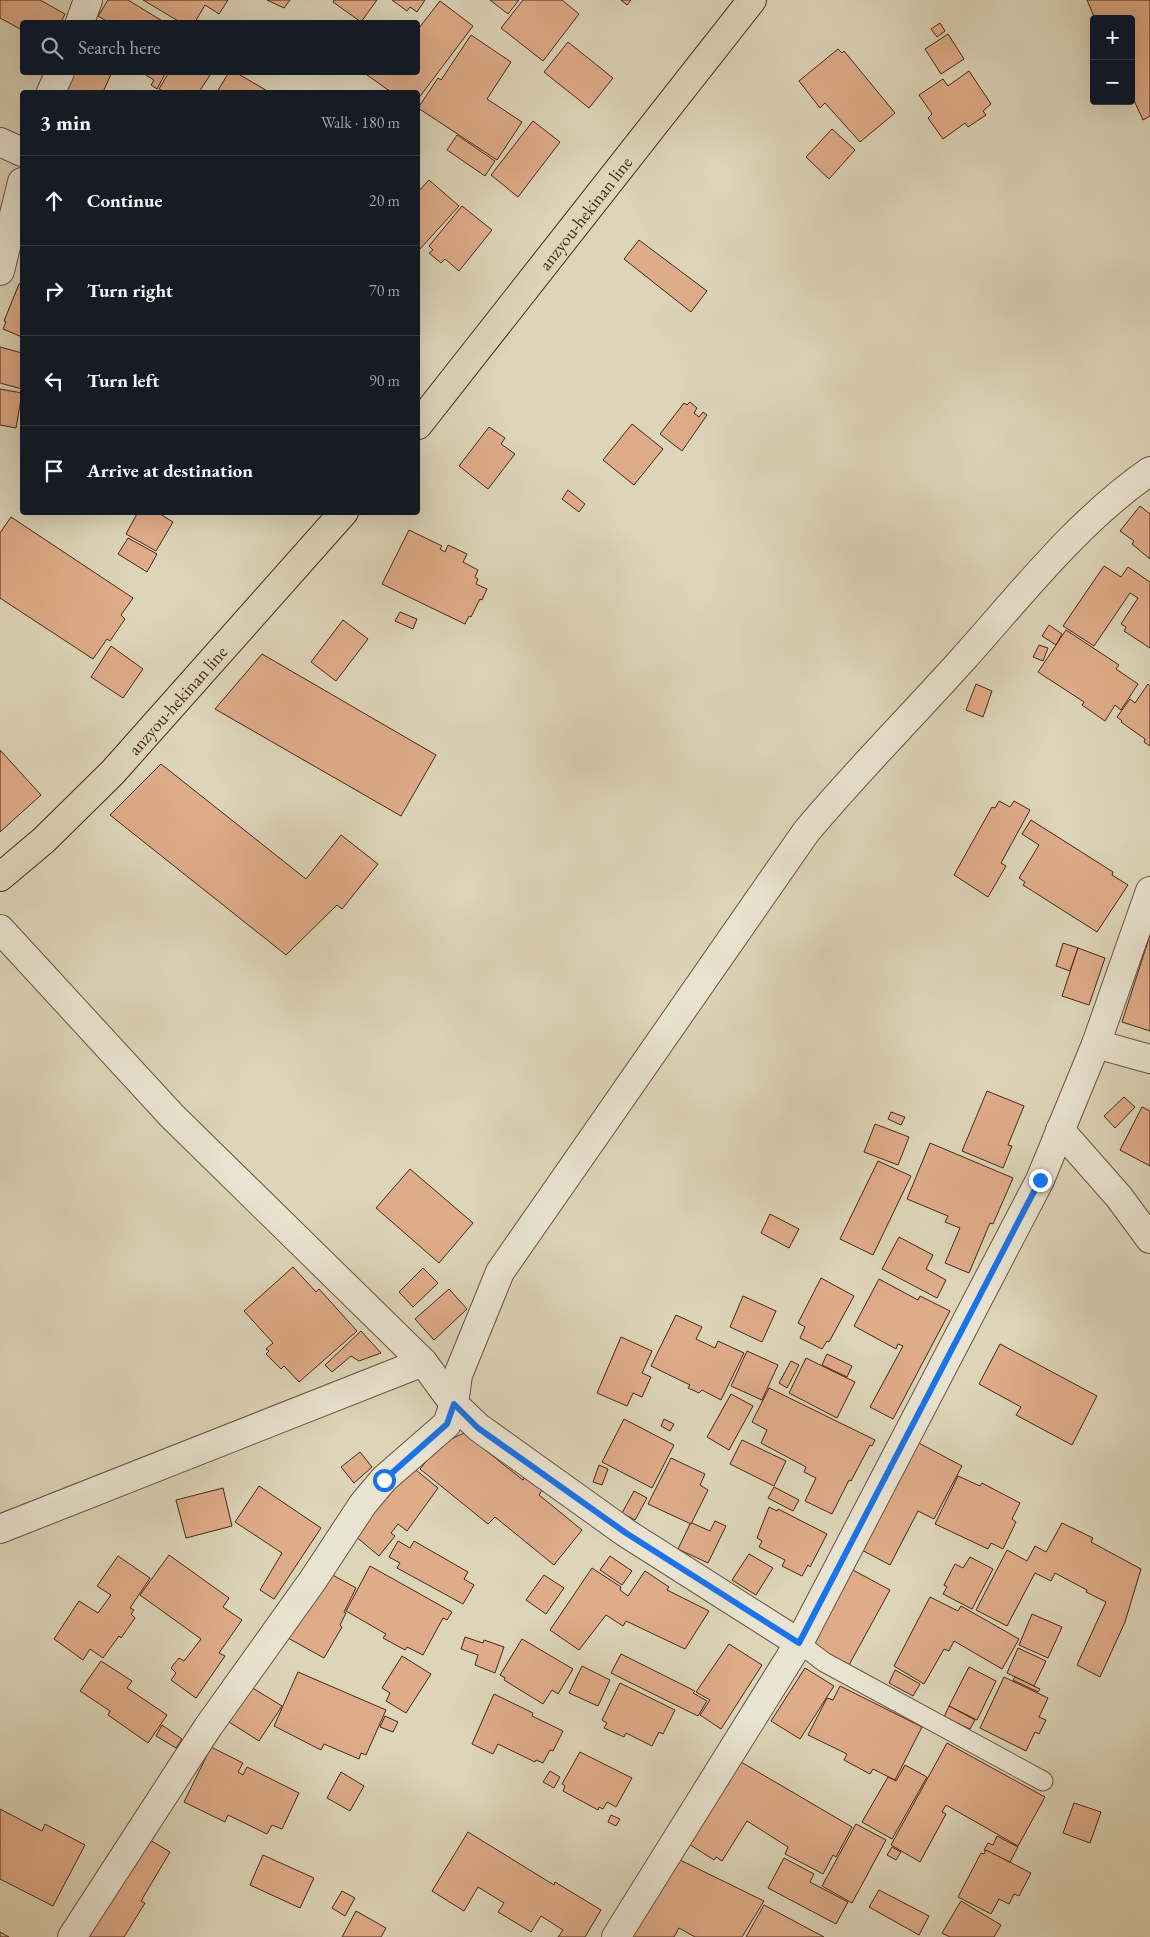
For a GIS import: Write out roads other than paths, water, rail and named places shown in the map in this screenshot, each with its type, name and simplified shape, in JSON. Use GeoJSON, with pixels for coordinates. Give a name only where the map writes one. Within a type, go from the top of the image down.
{"type":"FeatureCollection","features":[{"type":"Feature","properties":{"kind":"main road","name":"anzyou-hekinan line"},"geometry":{"type":"LineString","coordinates":[[420,422],[752,0]]}},
{"type":"Feature","properties":{"kind":"main road","name":"anzyou-hekinan line"},"geometry":{"type":"LineString","coordinates":[[0,877],[44,840],[113,772],[341,515]]}},
{"type":"Feature","properties":{"kind":"street"},"geometry":{"type":"LineString","coordinates":[[81,20],[88,0]]}},
{"type":"Feature","properties":{"kind":"street"},"geometry":{"type":"LineString","coordinates":[[52,90],[59,75]]}},
{"type":"Feature","properties":{"kind":"street"},"geometry":{"type":"LineString","coordinates":[[0,142],[20,151]]}},
{"type":"Feature","properties":{"kind":"street"},"geometry":{"type":"LineString","coordinates":[[0,271],[20,190]]}},
{"type":"Feature","properties":{"kind":"street"},"geometry":{"type":"LineString","coordinates":[[72,1937],[208,1727],[314,1580],[363,1504],[384,1480],[447,1424],[454,1404],[458,1375],[500,1272],[806,832],[849,780],[960,662],[1064,547],[1100,511],[1150,471]]}},
{"type":"Feature","properties":{"kind":"street"},"geometry":{"type":"LineString","coordinates":[[616,1937],[799,1643],[1040,1180],[1096,1044],[1150,891]]}},
{"type":"Feature","properties":{"kind":"street"},"geometry":{"type":"LineString","coordinates":[[0,929],[172,1116],[423,1362],[454,1404],[478,1428],[626,1533],[799,1643]]}},
{"type":"Feature","properties":{"kind":"street"},"geometry":{"type":"LineString","coordinates":[[1096,1044],[1150,1059]]}},
{"type":"Feature","properties":{"kind":"street"},"geometry":{"type":"LineString","coordinates":[[1060,1130],[1119,1197],[1150,1239]]}},
{"type":"Feature","properties":{"kind":"street"},"geometry":{"type":"LineString","coordinates":[[0,1529],[423,1362]]}},
{"type":"Feature","properties":{"kind":"lane"},"geometry":{"type":"LineString","coordinates":[[799,1643],[824,1662],[1043,1781]]}}]}
